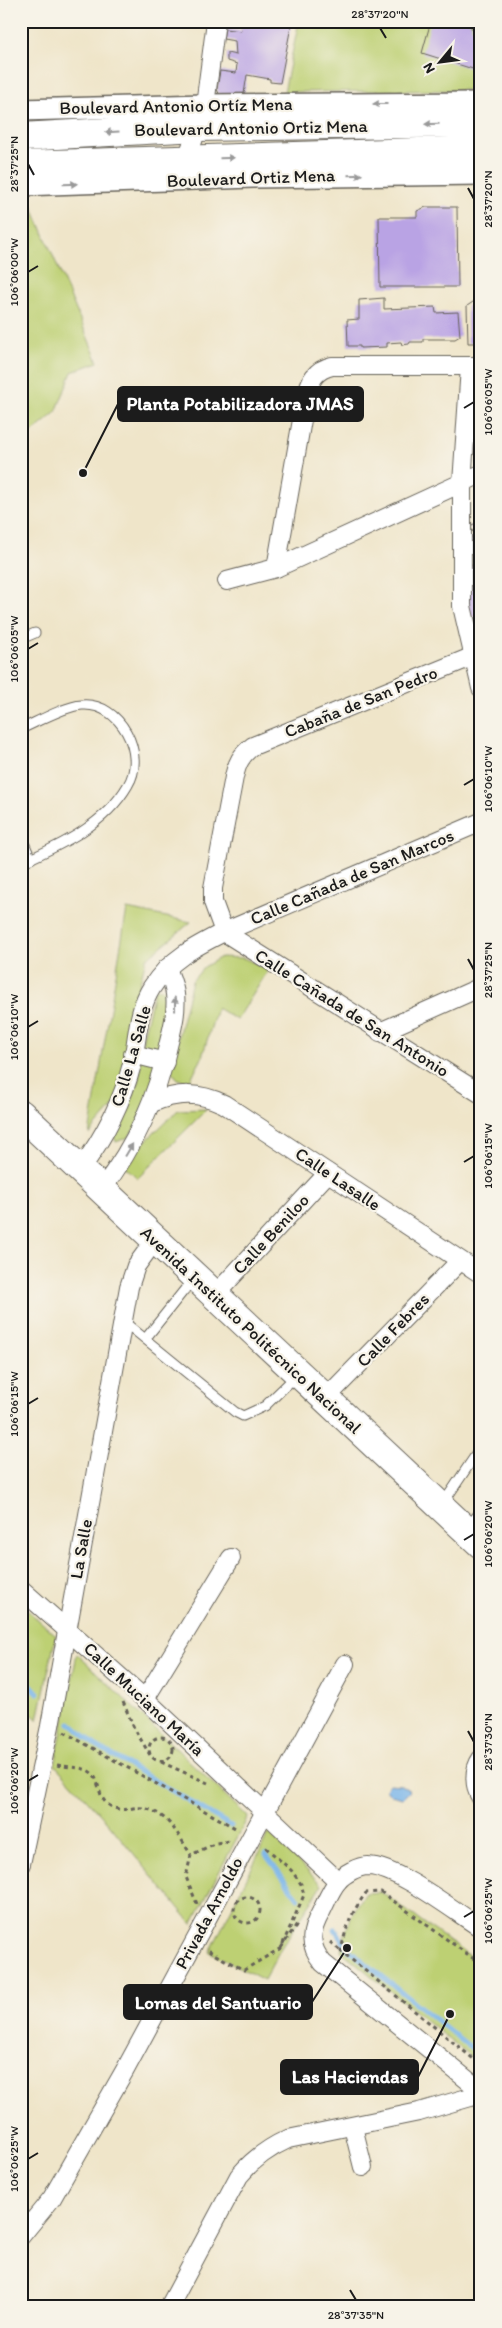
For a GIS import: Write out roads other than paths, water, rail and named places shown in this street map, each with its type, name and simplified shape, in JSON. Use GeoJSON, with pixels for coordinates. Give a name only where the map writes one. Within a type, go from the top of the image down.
{"type":"FeatureCollection","features":[{"type":"Feature","properties":{"kind":"main road","name":"Boulevard Antonio Ortiz Mena"},"geometry":{"type":"LineString","coordinates":[[21,137],[201,116],[481,124]]}},
{"type":"Feature","properties":{"kind":"main road","name":"Boulevard Antonio Ortiz Mena"},"geometry":{"type":"LineString","coordinates":[[21,165],[481,150]]}},
{"type":"Feature","properties":{"kind":"main road","name":"Avenida Instituto Politécnico Nacional"},"geometry":{"type":"LineString","coordinates":[[21,1114],[441,1507],[476,1528]]}},
{"type":"Feature","properties":{"kind":"street"},"geometry":{"type":"LineString","coordinates":[[187,159],[201,116],[216,21]]}},
{"type":"Feature","properties":{"kind":"street","name":"Boulevard Antonio Ortíz Mena"},"geometry":{"type":"LineString","coordinates":[[21,110],[201,116],[481,103]]}},
{"type":"Feature","properties":{"kind":"street","name":"Boulevard Ortiz Mena"},"geometry":{"type":"LineString","coordinates":[[21,185],[253,177],[481,174]]}},
{"type":"Feature","properties":{"kind":"street"},"geometry":{"type":"LineString","coordinates":[[276,568],[306,397],[309,385],[318,371],[332,366],[475,366],[462,483],[462,606],[477,655],[481,688]]}},
{"type":"Feature","properties":{"kind":"street"},"geometry":{"type":"LineString","coordinates":[[227,581],[276,568],[481,474]]}},
{"type":"Feature","properties":{"kind":"street","name":"Cabaña de San Pedro"},"geometry":{"type":"LineString","coordinates":[[224,932],[213,902],[213,888],[234,777],[237,764],[243,753],[253,746],[477,655]]}},
{"type":"Feature","properties":{"kind":"street","name":"Calle Cañada de San Marcos"},"geometry":{"type":"LineString","coordinates":[[224,932],[481,822]]}},
{"type":"Feature","properties":{"kind":"street","name":"Calle La Salle"},"geometry":{"type":"LineString","coordinates":[[80,1170],[100,1143],[124,1091],[134,1054],[141,1011],[152,988],[167,968],[189,950],[224,932]]}},
{"type":"Feature","properties":{"kind":"street","name":"Calle Cañada de San Antonio"},"geometry":{"type":"LineString","coordinates":[[224,932],[481,1094]]}},
{"type":"Feature","properties":{"kind":"street","name":"Calle La Salle"},"geometry":{"type":"LineString","coordinates":[[101,1190],[131,1146],[152,1102],[165,1062],[175,1016],[175,992],[167,968]]}},
{"type":"Feature","properties":{"kind":"street"},"geometry":{"type":"LineString","coordinates":[[380,1032],[481,988]]}},
{"type":"Feature","properties":{"kind":"street"},"geometry":{"type":"LineString","coordinates":[[134,1054],[165,1062]]}},
{"type":"Feature","properties":{"kind":"street","name":"Calle La Salle"},"geometry":{"type":"LineString","coordinates":[[152,1102],[171,1096],[190,1094]]}},
{"type":"Feature","properties":{"kind":"street","name":"Calle Lasalle"},"geometry":{"type":"LineString","coordinates":[[190,1094],[211,1098],[224,1104],[481,1274]]}},
{"type":"Feature","properties":{"kind":"street","name":"Calle Beniloo"},"geometry":{"type":"LineString","coordinates":[[204,1286],[328,1173]]}},
{"type":"Feature","properties":{"kind":"street","name":"La Salle"},"geometry":{"type":"LineString","coordinates":[[21,1864],[50,1726],[129,1287],[136,1266],[155,1240]]}},
{"type":"Feature","properties":{"kind":"street","name":"Calle Febres"},"geometry":{"type":"LineString","coordinates":[[325,1399],[460,1261]]}},
{"type":"Feature","properties":{"kind":"street"},"geometry":{"type":"LineString","coordinates":[[146,1699],[231,1558]]}},
{"type":"Feature","properties":{"kind":"street","name":"Calle Muciano María"},"geometry":{"type":"LineString","coordinates":[[21,1589],[146,1699],[338,1881]]}},
{"type":"Feature","properties":{"kind":"street","name":"Privada Arnoldo"},"geometry":{"type":"LineString","coordinates":[[21,2236],[52,2198],[96,2121],[345,1664]]}},
{"type":"Feature","properties":{"kind":"street"},"geometry":{"type":"LineString","coordinates":[[481,1759],[478,1763],[476,1785],[481,1798]]}},
{"type":"Feature","properties":{"kind":"street"},"geometry":{"type":"LineString","coordinates":[[481,1928],[406,1880],[383,1869],[366,1866],[352,1870],[338,1881],[312,1927],[312,1944],[323,1964],[481,2093]]}},
{"type":"Feature","properties":{"kind":"street"},"geometry":{"type":"LineString","coordinates":[[169,2307],[239,2176],[253,2160],[272,2146],[288,2138],[353,2127],[420,2112],[481,2093]]}},
{"type":"Feature","properties":{"kind":"street"},"geometry":{"type":"LineString","coordinates":[[353,2127],[363,2167]]}},
{"type":"Feature","properties":{"kind":"lane"},"geometry":{"type":"LineString","coordinates":[[21,640],[35,633]]}},
{"type":"Feature","properties":{"kind":"lane"},"geometry":{"type":"LineString","coordinates":[[21,729],[80,705],[95,705],[110,712],[119,722],[128,738],[135,757],[134,770],[128,785],[104,815],[88,829],[68,841],[21,863]]}},
{"type":"Feature","properties":{"kind":"lane"},"geometry":{"type":"LineString","coordinates":[[21,836],[31,858]]}},
{"type":"Feature","properties":{"kind":"lane"},"geometry":{"type":"LineString","coordinates":[[146,1338],[204,1286]]}},
{"type":"Feature","properties":{"kind":"lane"},"geometry":{"type":"LineString","coordinates":[[123,1321],[235,1412],[244,1416],[265,1406],[298,1374]]}},
{"type":"Feature","properties":{"kind":"lane"},"geometry":{"type":"LineString","coordinates":[[441,1507],[481,1447]]}},
{"type":"Feature","properties":{"kind":"water"},"geometry":{"type":"Polygon","coordinates":[[[389,1784],[401,1785],[410,1791],[403,1798],[391,1795],[386,1789],[389,1784]]]}},
{"type":"Feature","properties":{"kind":"waterway"},"geometry":{"type":"LineString","coordinates":[[21,1674],[38,1693]]}},
{"type":"Feature","properties":{"kind":"waterway"},"geometry":{"type":"LineString","coordinates":[[70,1723],[95,1745],[231,1826]]}},
{"type":"Feature","properties":{"kind":"waterway"},"geometry":{"type":"LineString","coordinates":[[266,1855],[298,1898]]}},
{"type":"Feature","properties":{"kind":"waterway"},"geometry":{"type":"LineString","coordinates":[[335,1929],[347,1948],[481,2056]]}},
{"type":"Feature","properties":{"kind":"place","name":"Planta Potabilizadora JMAS"},"geometry":{"type":"Point","coordinates":[83,473]}},
{"type":"Feature","properties":{"kind":"place","name":"Lomas del Santuario"},"geometry":{"type":"Point","coordinates":[347,1948]}},
{"type":"Feature","properties":{"kind":"place","name":"Las Haciendas"},"geometry":{"type":"Point","coordinates":[450,2014]}}]}
